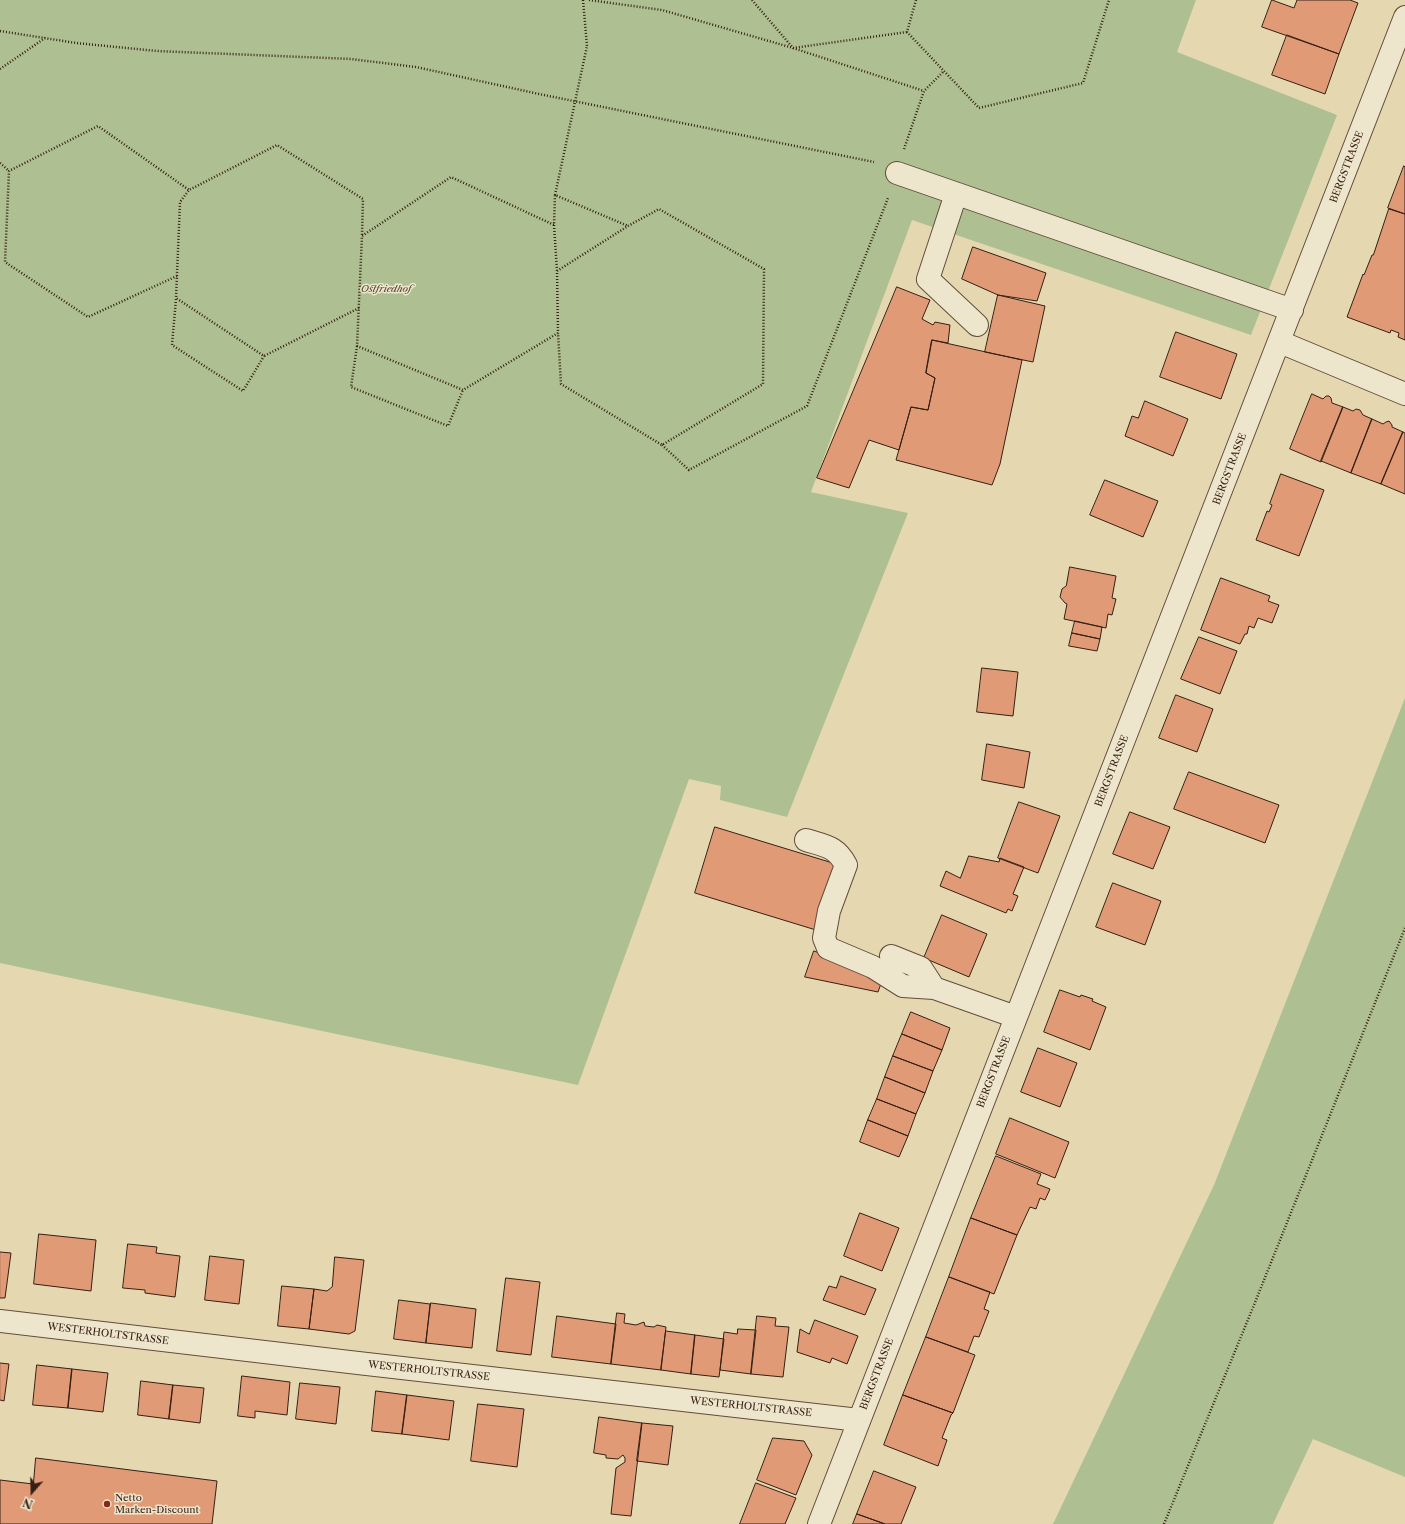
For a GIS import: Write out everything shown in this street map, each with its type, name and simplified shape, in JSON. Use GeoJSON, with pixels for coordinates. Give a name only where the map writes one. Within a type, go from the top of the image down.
{"type":"FeatureCollection","features":[{"type":"Feature","properties":{"kind":"street","name":"BERGSTRASSE"},"geometry":{"type":"LineString","coordinates":[[819,1524],[1280,342],[1405,17]]}},
{"type":"Feature","properties":{"kind":"street"},"geometry":{"type":"LineString","coordinates":[[897,173],[1292,310]]}},
{"type":"Feature","properties":{"kind":"street"},"geometry":{"type":"LineString","coordinates":[[956,194],[928,279],[977,325]]}},
{"type":"Feature","properties":{"kind":"street"},"geometry":{"type":"LineString","coordinates":[[1280,342],[1405,394]]}},
{"type":"Feature","properties":{"kind":"street"},"geometry":{"type":"LineString","coordinates":[[806,840],[829,847],[840,855],[846,865],[829,911],[824,938],[828,948],[873,967],[903,986],[934,988],[1016,1017]]}},
{"type":"Feature","properties":{"kind":"street"},"geometry":{"type":"LineString","coordinates":[[891,956],[921,968],[934,988]]}},
{"type":"Feature","properties":{"kind":"street","name":"WESTERHOLTSTRASSE"},"geometry":{"type":"LineString","coordinates":[[0,1321],[358,1364],[859,1420]]}},
{"type":"Feature","properties":{"kind":"path"},"geometry":{"type":"LineString","coordinates":[[0,31],[76,43],[157,51],[351,59],[416,67],[539,94],[885,165],[897,173],[807,406],[689,470],[662,445],[561,384],[554,225],[555,195],[586,46],[583,0]]}},
{"type":"Feature","properties":{"kind":"path"},"geometry":{"type":"LineString","coordinates":[[589,0],[662,10],[793,48],[924,91]]}},
{"type":"Feature","properties":{"kind":"path"},"geometry":{"type":"LineString","coordinates":[[752,0],[793,48]]}},
{"type":"Feature","properties":{"kind":"path"},"geometry":{"type":"LineString","coordinates":[[906,32],[916,0]]}},
{"type":"Feature","properties":{"kind":"path"},"geometry":{"type":"LineString","coordinates":[[906,32],[979,108],[1083,83],[1109,0]]}},
{"type":"Feature","properties":{"kind":"path"},"geometry":{"type":"LineString","coordinates":[[793,48],[906,32]]}},
{"type":"Feature","properties":{"kind":"path"},"geometry":{"type":"LineString","coordinates":[[0,69],[45,38]]}},
{"type":"Feature","properties":{"kind":"path"},"geometry":{"type":"LineString","coordinates":[[910,131],[924,91],[943,72]]}},
{"type":"Feature","properties":{"kind":"path"},"geometry":{"type":"LineString","coordinates":[[9,171],[98,126],[189,190]]}},
{"type":"Feature","properties":{"kind":"path"},"geometry":{"type":"LineString","coordinates":[[359,308],[264,356],[243,391],[172,345],[176,298],[180,202],[189,190],[277,145],[363,199],[359,308],[351,387],[448,426],[463,390],[558,333]]}},
{"type":"Feature","properties":{"kind":"path"},"geometry":{"type":"LineString","coordinates":[[0,163],[9,171]]}},
{"type":"Feature","properties":{"kind":"path"},"geometry":{"type":"LineString","coordinates":[[9,171],[5,262],[88,317],[177,276]]}},
{"type":"Feature","properties":{"kind":"path"},"geometry":{"type":"LineString","coordinates":[[362,236],[451,177],[554,225]]}},
{"type":"Feature","properties":{"kind":"path"},"geometry":{"type":"LineString","coordinates":[[555,195],[628,226]]}},
{"type":"Feature","properties":{"kind":"path"},"geometry":{"type":"LineString","coordinates":[[557,271],[628,226],[659,209],[764,269],[763,384],[662,445]]}},
{"type":"Feature","properties":{"kind":"path"},"geometry":{"type":"LineString","coordinates":[[176,298],[264,356]]}},
{"type":"Feature","properties":{"kind":"path"},"geometry":{"type":"LineString","coordinates":[[356,346],[463,390]]}},
{"type":"Feature","properties":{"kind":"path"},"geometry":{"type":"LineString","coordinates":[[1164,1524],[1405,928]]}},
{"type":"Feature","properties":{"kind":"green space","name":"Ostfriedhof"},"geometry":{"type":"Polygon","coordinates":[[[0,0],[1196,0],[1177,52],[1337,115],[1251,335],[912,220],[811,492],[908,513],[787,817],[720,800],[721,786],[689,779],[578,1085],[0,963],[0,0]]]}},
{"type":"Feature","properties":{"kind":"green space"},"geometry":{"type":"Polygon","coordinates":[[[1405,698],[1405,1477],[1313,1439],[1273,1524],[1053,1524],[1214,1185],[1405,698]]]}},
{"type":"Feature","properties":{"kind":"building"},"geometry":{"type":"Polygon","coordinates":[[[1272,0],[1294,8],[1297,0],[1350,0],[1358,3],[1339,54],[1262,27],[1272,0]]]}},
{"type":"Feature","properties":{"kind":"building"},"geometry":{"type":"Polygon","coordinates":[[[1287,35],[1339,54],[1325,94],[1272,75],[1287,35]]]}},
{"type":"Feature","properties":{"kind":"building"},"geometry":{"type":"Polygon","coordinates":[[[1404,166],[1405,167],[1405,214],[1388,208],[1404,166]]]}},
{"type":"Feature","properties":{"kind":"building"},"geometry":{"type":"Polygon","coordinates":[[[1389,209],[1405,214],[1405,340],[1398,337],[1399,333],[1391,330],[1390,333],[1347,317],[1363,274],[1364,275],[1373,255],[1389,209]]]}},
{"type":"Feature","properties":{"kind":"building"},"geometry":{"type":"Polygon","coordinates":[[[973,247],[1046,273],[1037,301],[998,295],[962,279],[973,247]]]}},
{"type":"Feature","properties":{"kind":"building"},"geometry":{"type":"Polygon","coordinates":[[[897,287],[930,300],[922,319],[933,325],[935,322],[950,325],[948,343],[932,340],[926,373],[935,378],[928,410],[911,407],[899,450],[869,440],[849,488],[817,478],[897,287]]]}},
{"type":"Feature","properties":{"kind":"building"},"geometry":{"type":"Polygon","coordinates":[[[998,295],[1045,306],[1033,362],[985,352],[998,295]]]}},
{"type":"Feature","properties":{"kind":"building"},"geometry":{"type":"Polygon","coordinates":[[[1176,332],[1237,354],[1221,399],[1160,377],[1176,332]]]}},
{"type":"Feature","properties":{"kind":"building"},"geometry":{"type":"Polygon","coordinates":[[[932,340],[1022,360],[1000,464],[992,485],[896,460],[911,407],[928,410],[935,378],[926,373],[932,340]]]}},
{"type":"Feature","properties":{"kind":"building"},"geometry":{"type":"Polygon","coordinates":[[[1312,394],[1323,399],[1326,396],[1329,396],[1332,403],[1343,407],[1321,462],[1290,449],[1312,394]]]}},
{"type":"Feature","properties":{"kind":"building"},"geometry":{"type":"Polygon","coordinates":[[[1145,401],[1188,419],[1173,456],[1125,436],[1132,416],[1138,418],[1145,401]]]}},
{"type":"Feature","properties":{"kind":"building"},"geometry":{"type":"Polygon","coordinates":[[[1343,407],[1353,411],[1356,409],[1360,410],[1363,415],[1372,419],[1351,473],[1321,461],[1343,407]]]}},
{"type":"Feature","properties":{"kind":"building"},"geometry":{"type":"Polygon","coordinates":[[[1372,419],[1383,424],[1389,421],[1392,427],[1403,432],[1381,484],[1351,473],[1372,419]]]}},
{"type":"Feature","properties":{"kind":"building"},"geometry":{"type":"Polygon","coordinates":[[[1403,432],[1405,433],[1405,494],[1381,484],[1403,432]]]}},
{"type":"Feature","properties":{"kind":"building"},"geometry":{"type":"Polygon","coordinates":[[[1281,474],[1324,490],[1299,556],[1256,540],[1267,511],[1269,512],[1272,505],[1270,504],[1281,474]]]}},
{"type":"Feature","properties":{"kind":"building"},"geometry":{"type":"Polygon","coordinates":[[[1105,480],[1158,501],[1143,537],[1090,515],[1105,480]]]}},
{"type":"Feature","properties":{"kind":"building"},"geometry":{"type":"Polygon","coordinates":[[[1070,567],[1116,576],[1112,598],[1116,599],[1112,615],[1108,614],[1106,628],[1064,619],[1067,604],[1060,597],[1062,589],[1066,586],[1070,567]]]}},
{"type":"Feature","properties":{"kind":"building"},"geometry":{"type":"Polygon","coordinates":[[[1221,578],[1270,596],[1268,601],[1279,605],[1272,623],[1258,618],[1254,628],[1249,626],[1247,634],[1245,634],[1240,644],[1201,630],[1221,578]]]}},
{"type":"Feature","properties":{"kind":"building"},"geometry":{"type":"Polygon","coordinates":[[[1075,621],[1102,627],[1100,639],[1072,633],[1075,621]]]}},
{"type":"Feature","properties":{"kind":"building"},"geometry":{"type":"Polygon","coordinates":[[[1072,633],[1100,639],[1097,651],[1069,646],[1072,633]]]}},
{"type":"Feature","properties":{"kind":"building"},"geometry":{"type":"Polygon","coordinates":[[[1199,637],[1237,651],[1220,694],[1181,679],[1199,637]]]}},
{"type":"Feature","properties":{"kind":"building"},"geometry":{"type":"Polygon","coordinates":[[[982,668],[1018,672],[1013,716],[977,712],[982,668]]]}},
{"type":"Feature","properties":{"kind":"building"},"geometry":{"type":"Polygon","coordinates":[[[1176,695],[1213,709],[1197,752],[1159,738],[1176,695]]]}},
{"type":"Feature","properties":{"kind":"building"},"geometry":{"type":"Polygon","coordinates":[[[987,744],[1030,752],[1024,788],[982,780],[987,744]]]}},
{"type":"Feature","properties":{"kind":"building"},"geometry":{"type":"Polygon","coordinates":[[[1189,772],[1279,805],[1265,843],[1174,809],[1189,772]]]}},
{"type":"Feature","properties":{"kind":"building"},"geometry":{"type":"Polygon","coordinates":[[[1019,802],[1060,816],[1038,873],[998,858],[1019,802]]]}},
{"type":"Feature","properties":{"kind":"building"},"geometry":{"type":"Polygon","coordinates":[[[1130,812],[1170,827],[1153,869],[1113,854],[1130,812]]]}},
{"type":"Feature","properties":{"kind":"building"},"geometry":{"type":"Polygon","coordinates":[[[715,827],[836,864],[816,930],[695,893],[715,827]]]}},
{"type":"Feature","properties":{"kind":"building"},"geometry":{"type":"Polygon","coordinates":[[[969,856],[999,862],[1000,858],[1024,867],[1013,894],[1018,896],[1012,911],[1008,909],[1006,913],[940,886],[946,871],[960,878],[969,856]]]}},
{"type":"Feature","properties":{"kind":"building"},"geometry":{"type":"Polygon","coordinates":[[[1113,883],[1161,901],[1145,945],[1096,927],[1113,883]]]}},
{"type":"Feature","properties":{"kind":"building"},"geometry":{"type":"Polygon","coordinates":[[[942,915],[987,934],[969,977],[924,958],[942,915]]]}},
{"type":"Feature","properties":{"kind":"building"},"geometry":{"type":"Polygon","coordinates":[[[814,951],[883,978],[878,992],[805,977],[814,951]]]}},
{"type":"Feature","properties":{"kind":"building"},"geometry":{"type":"Polygon","coordinates":[[[1060,990],[1080,997],[1081,995],[1093,999],[1092,1001],[1106,1007],[1090,1050],[1044,1032],[1060,990]]]}},
{"type":"Feature","properties":{"kind":"building"},"geometry":{"type":"Polygon","coordinates":[[[911,1012],[950,1028],[942,1050],[902,1034],[911,1012]]]}},
{"type":"Feature","properties":{"kind":"building"},"geometry":{"type":"Polygon","coordinates":[[[902,1034],[942,1050],[933,1071],[893,1056],[902,1034]]]}},
{"type":"Feature","properties":{"kind":"building"},"geometry":{"type":"Polygon","coordinates":[[[1038,1048],[1077,1063],[1060,1107],[1021,1092],[1038,1048]]]}},
{"type":"Feature","properties":{"kind":"building"},"geometry":{"type":"Polygon","coordinates":[[[893,1056],[933,1071],[925,1093],[885,1077],[893,1056]]]}},
{"type":"Feature","properties":{"kind":"building"},"geometry":{"type":"Polygon","coordinates":[[[885,1077],[925,1093],[916,1114],[877,1099],[885,1077]]]}},
{"type":"Feature","properties":{"kind":"building"},"geometry":{"type":"Polygon","coordinates":[[[877,1099],[916,1114],[908,1136],[868,1120],[877,1099]]]}},
{"type":"Feature","properties":{"kind":"building"},"geometry":{"type":"Polygon","coordinates":[[[1010,1118],[1069,1142],[1055,1178],[996,1154],[1010,1118]]]}},
{"type":"Feature","properties":{"kind":"building"},"geometry":{"type":"Polygon","coordinates":[[[868,1120],[908,1136],[899,1157],[860,1142],[868,1120]]]}},
{"type":"Feature","properties":{"kind":"building"},"geometry":{"type":"Polygon","coordinates":[[[996,1156],[1041,1174],[1037,1184],[1050,1189],[1045,1200],[1040,1198],[1036,1209],[1030,1207],[1017,1235],[971,1218],[996,1156]]]}},
{"type":"Feature","properties":{"kind":"building"},"geometry":{"type":"Polygon","coordinates":[[[860,1213],[899,1228],[882,1271],[844,1256],[860,1213]]]}},
{"type":"Feature","properties":{"kind":"building"},"geometry":{"type":"Polygon","coordinates":[[[971,1218],[1017,1235],[994,1294],[949,1277],[971,1218]]]}},
{"type":"Feature","properties":{"kind":"building"},"geometry":{"type":"Polygon","coordinates":[[[39,1234],[96,1240],[91,1291],[34,1284],[39,1234]]]}},
{"type":"Feature","properties":{"kind":"building"},"geometry":{"type":"Polygon","coordinates":[[[128,1244],[157,1247],[156,1253],[180,1256],[175,1297],[145,1293],[145,1290],[123,1288],[128,1244]]]}},
{"type":"Feature","properties":{"kind":"building"},"geometry":{"type":"Polygon","coordinates":[[[0,1252],[11,1253],[5,1298],[0,1298],[0,1252]]]}},
{"type":"Feature","properties":{"kind":"building"},"geometry":{"type":"Polygon","coordinates":[[[210,1256],[244,1260],[239,1304],[205,1300],[210,1256]]]}},
{"type":"Feature","properties":{"kind":"building"},"geometry":{"type":"Polygon","coordinates":[[[335,1257],[364,1260],[355,1331],[349,1334],[309,1329],[314,1289],[327,1291],[332,1287],[335,1257]]]}},
{"type":"Feature","properties":{"kind":"building"},"geometry":{"type":"Polygon","coordinates":[[[841,1276],[876,1289],[865,1315],[823,1300],[829,1286],[836,1288],[841,1276]]]}},
{"type":"Feature","properties":{"kind":"building"},"geometry":{"type":"Polygon","coordinates":[[[949,1277],[990,1292],[984,1309],[989,1311],[979,1337],[974,1336],[968,1352],[926,1337],[949,1277]]]}},
{"type":"Feature","properties":{"kind":"building"},"geometry":{"type":"Polygon","coordinates":[[[506,1278],[540,1282],[531,1355],[497,1351],[506,1278]]]}},
{"type":"Feature","properties":{"kind":"building"},"geometry":{"type":"Polygon","coordinates":[[[282,1286],[314,1289],[309,1329],[278,1326],[282,1286]]]}},
{"type":"Feature","properties":{"kind":"building"},"geometry":{"type":"Polygon","coordinates":[[[399,1300],[430,1304],[426,1343],[394,1339],[399,1300]]]}},
{"type":"Feature","properties":{"kind":"building"},"geometry":{"type":"Polygon","coordinates":[[[431,1303],[476,1309],[472,1348],[426,1343],[431,1303]]]}},
{"type":"Feature","properties":{"kind":"building"},"geometry":{"type":"Polygon","coordinates":[[[617,1313],[625,1314],[624,1323],[636,1325],[644,1322],[645,1326],[654,1327],[657,1325],[666,1327],[661,1370],[611,1364],[617,1313]]]}},
{"type":"Feature","properties":{"kind":"building"},"geometry":{"type":"Polygon","coordinates":[[[557,1316],[616,1324],[611,1364],[552,1357],[557,1316]]]}},
{"type":"Feature","properties":{"kind":"building"},"geometry":{"type":"Polygon","coordinates":[[[757,1316],[776,1318],[775,1326],[789,1327],[783,1377],[751,1374],[757,1316]]]}},
{"type":"Feature","properties":{"kind":"building"},"geometry":{"type":"Polygon","coordinates":[[[815,1320],[858,1336],[847,1364],[832,1358],[830,1363],[797,1352],[800,1329],[809,1334],[815,1320]]]}},
{"type":"Feature","properties":{"kind":"building"},"geometry":{"type":"Polygon","coordinates":[[[738,1329],[756,1330],[751,1374],[720,1370],[724,1332],[737,1334],[738,1329]]]}},
{"type":"Feature","properties":{"kind":"building"},"geometry":{"type":"Polygon","coordinates":[[[666,1331],[695,1335],[691,1374],[661,1370],[666,1331]]]}},
{"type":"Feature","properties":{"kind":"building"},"geometry":{"type":"Polygon","coordinates":[[[695,1335],[724,1339],[719,1377],[691,1374],[695,1335]]]}},
{"type":"Feature","properties":{"kind":"building"},"geometry":{"type":"Polygon","coordinates":[[[926,1337],[975,1355],[953,1413],[903,1395],[926,1337]]]}},
{"type":"Feature","properties":{"kind":"building"},"geometry":{"type":"Polygon","coordinates":[[[0,1363],[9,1364],[4,1401],[0,1400],[0,1363]]]}},
{"type":"Feature","properties":{"kind":"building"},"geometry":{"type":"Polygon","coordinates":[[[37,1365],[72,1369],[68,1408],[33,1405],[37,1365]]]}},
{"type":"Feature","properties":{"kind":"building"},"geometry":{"type":"Polygon","coordinates":[[[72,1369],[108,1373],[103,1412],[68,1408],[72,1369]]]}},
{"type":"Feature","properties":{"kind":"building"},"geometry":{"type":"Polygon","coordinates":[[[242,1376],[290,1382],[287,1415],[255,1411],[255,1418],[238,1416],[242,1376]]]}},
{"type":"Feature","properties":{"kind":"building"},"geometry":{"type":"Polygon","coordinates":[[[141,1381],[173,1385],[169,1419],[138,1415],[141,1381]]]}},
{"type":"Feature","properties":{"kind":"building"},"geometry":{"type":"Polygon","coordinates":[[[300,1383],[340,1387],[336,1424],[296,1419],[300,1383]]]}},
{"type":"Feature","properties":{"kind":"building"},"geometry":{"type":"Polygon","coordinates":[[[173,1385],[204,1388],[200,1423],[169,1419],[173,1385]]]}},
{"type":"Feature","properties":{"kind":"building"},"geometry":{"type":"Polygon","coordinates":[[[376,1391],[407,1395],[402,1434],[372,1431],[376,1391]]]}},
{"type":"Feature","properties":{"kind":"building"},"geometry":{"type":"Polygon","coordinates":[[[407,1395],[454,1401],[449,1440],[402,1434],[407,1395]]]}},
{"type":"Feature","properties":{"kind":"building"},"geometry":{"type":"Polygon","coordinates":[[[903,1395],[953,1413],[942,1438],[947,1440],[938,1466],[884,1445],[903,1395]]]}},
{"type":"Feature","properties":{"kind":"building"},"geometry":{"type":"Polygon","coordinates":[[[478,1404],[524,1409],[517,1467],[471,1461],[478,1404]]]}},
{"type":"Feature","properties":{"kind":"building"},"geometry":{"type":"Polygon","coordinates":[[[599,1417],[642,1423],[631,1516],[611,1514],[616,1468],[625,1462],[625,1458],[623,1455],[618,1459],[606,1458],[606,1455],[594,1453],[599,1417]]]}},
{"type":"Feature","properties":{"kind":"building"},"geometry":{"type":"Polygon","coordinates":[[[642,1423],[673,1426],[668,1465],[637,1461],[642,1423]]]}},
{"type":"Feature","properties":{"kind":"building"},"geometry":{"type":"Polygon","coordinates":[[[773,1438],[804,1441],[812,1455],[796,1495],[757,1480],[773,1438]]]}},
{"type":"Feature","properties":{"kind":"building","name":"Netto Marken-Discount"},"geometry":{"type":"Polygon","coordinates":[[[36,1458],[217,1481],[212,1524],[0,1524],[0,1480],[33,1484],[36,1458]]]}},
{"type":"Feature","properties":{"kind":"building"},"geometry":{"type":"Polygon","coordinates":[[[874,1471],[916,1487],[901,1524],[885,1524],[857,1514],[874,1471]]]}},
{"type":"Feature","properties":{"kind":"building"},"geometry":{"type":"Polygon","coordinates":[[[756,1483],[796,1498],[785,1524],[740,1524],[756,1483]]]}},
{"type":"Feature","properties":{"kind":"building"},"geometry":{"type":"Polygon","coordinates":[[[857,1514],[885,1524],[853,1524],[857,1514]]]}},
{"type":"Feature","properties":{"kind":"place","name":"Netto Marken-Discount"},"geometry":{"type":"Point","coordinates":[107,1504]}}]}
